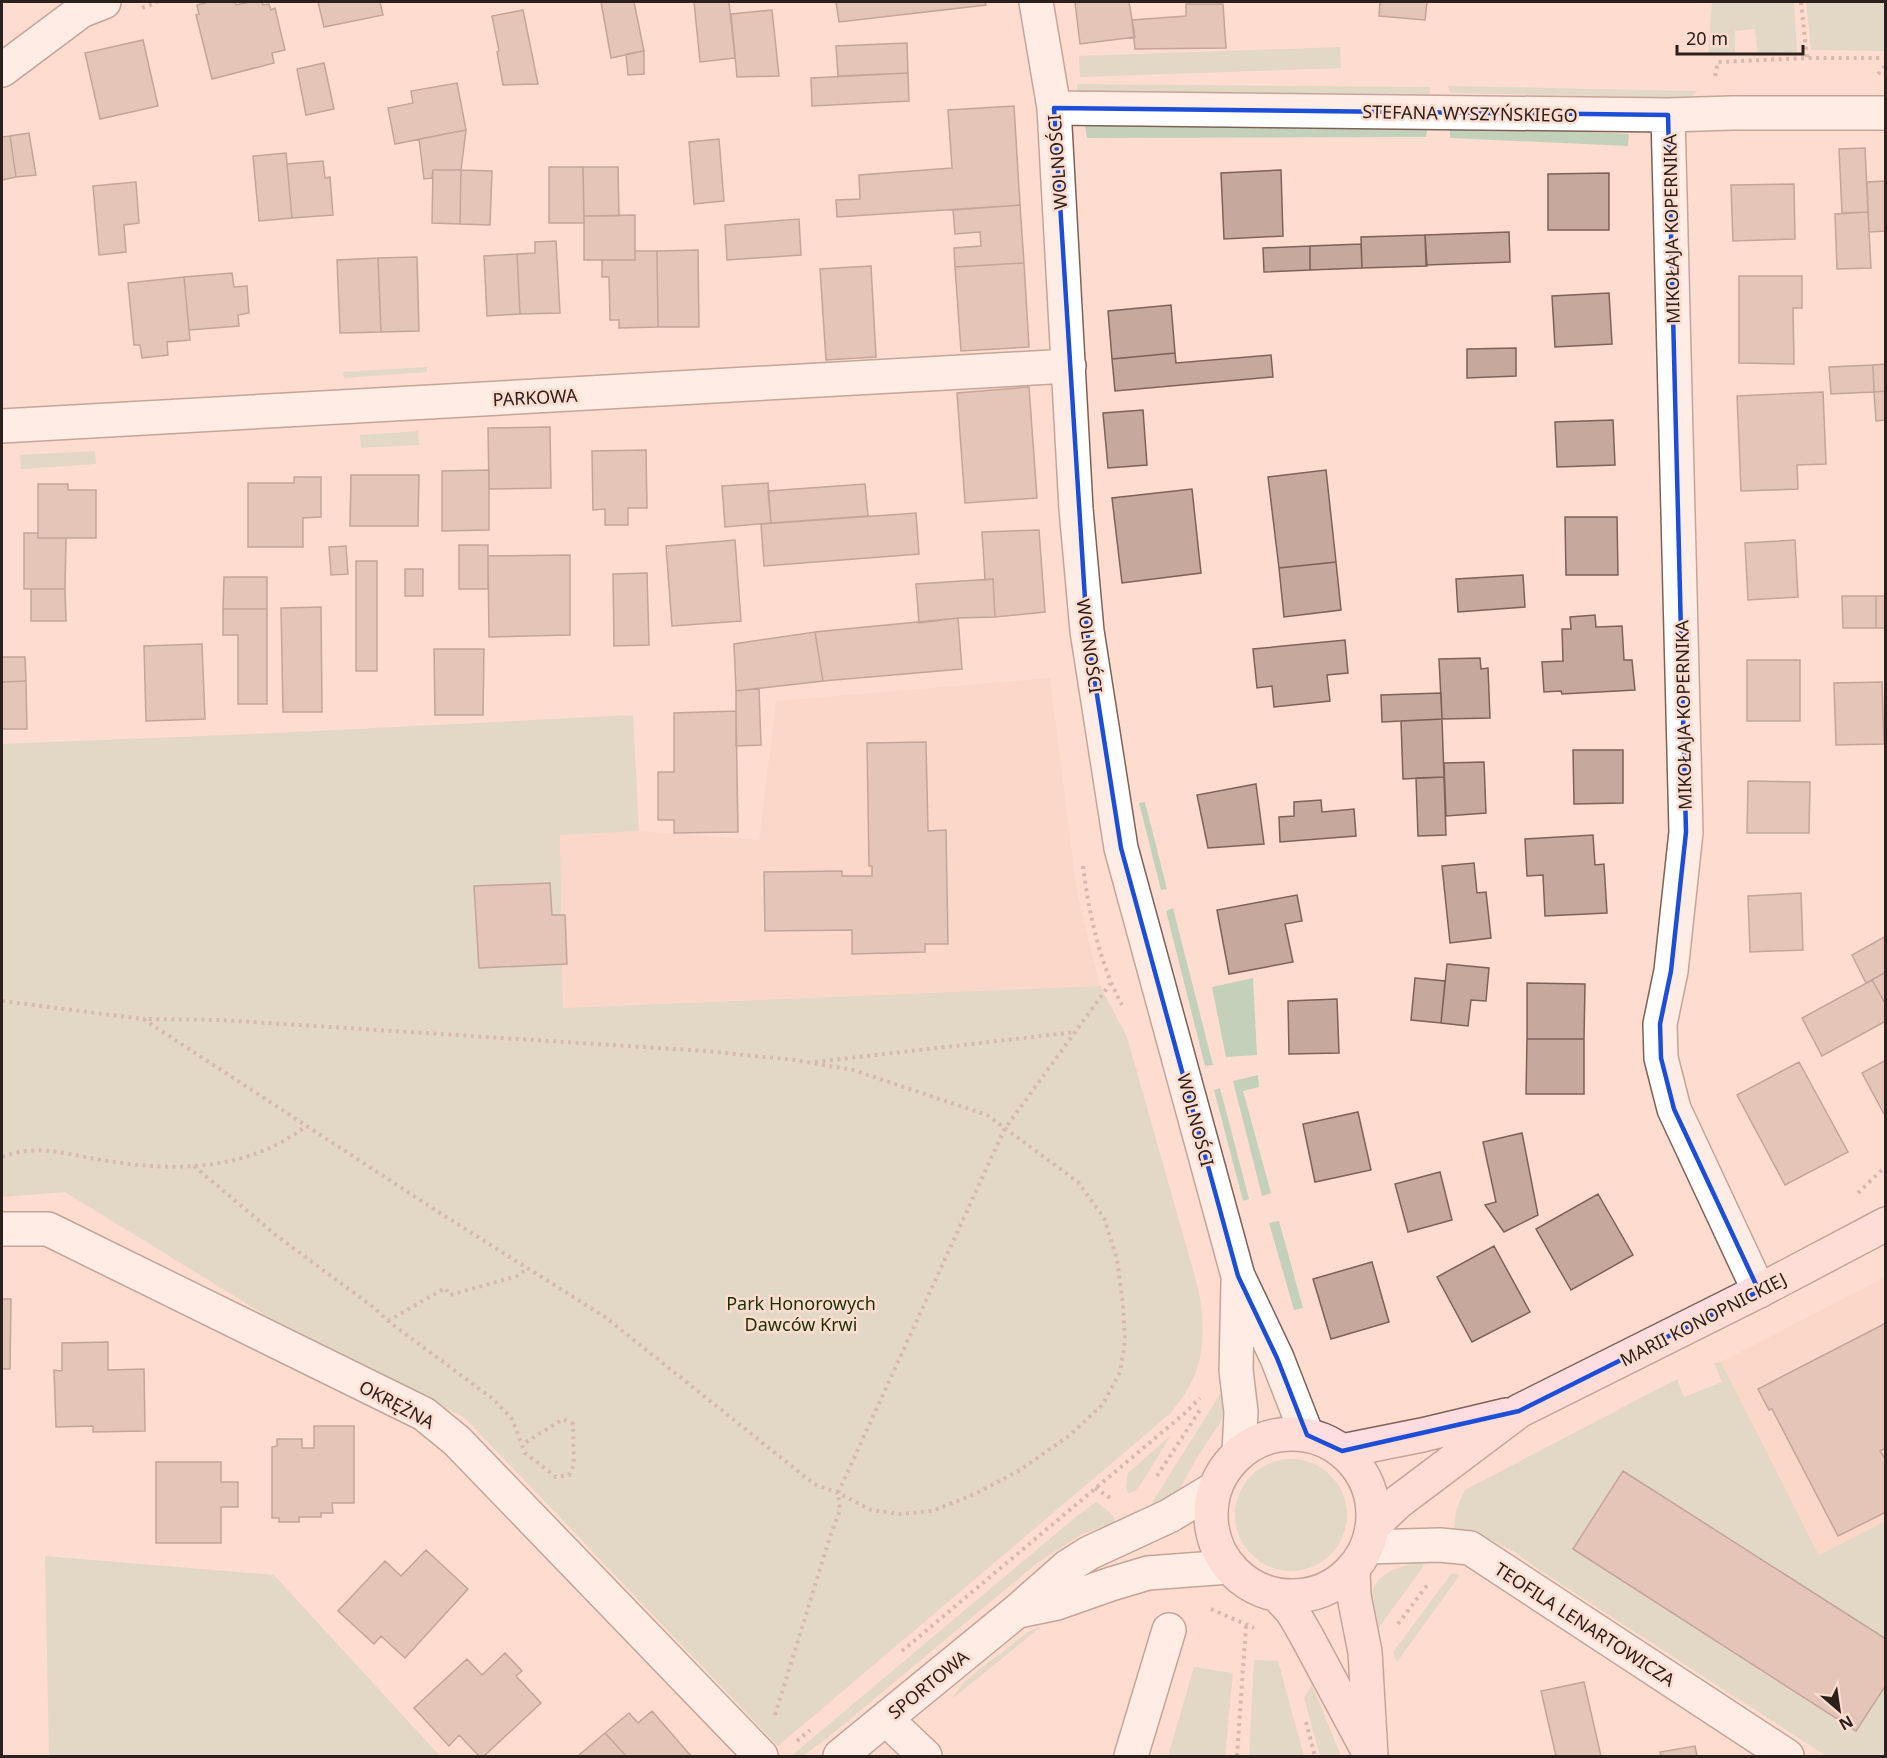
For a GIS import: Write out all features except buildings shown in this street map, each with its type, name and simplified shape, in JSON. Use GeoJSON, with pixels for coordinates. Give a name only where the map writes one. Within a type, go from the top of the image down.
{"type":"FeatureCollection","features":[{"type":"Feature","properties":{"kind":"street"},"geometry":{"type":"LineString","coordinates":[[2,70],[81,11],[104,2]]}},
{"type":"Feature","properties":{"kind":"street","name":"WOLNOŚCI"},"geometry":{"type":"LineString","coordinates":[[1036,2],[1054,108],[1076,509],[1087,631],[1121,848],[1238,1276]]}},
{"type":"Feature","properties":{"kind":"street","name":"STEFANA WYSZYŃSKIEGO"},"geometry":{"type":"LineString","coordinates":[[1054,108],[1668,116],[1732,113],[1886,113]]}},
{"type":"Feature","properties":{"kind":"street","name":"MIKOŁAJA KOPERNIKA"},"geometry":{"type":"LineString","coordinates":[[1668,116],[1686,832],[1671,971],[1660,1024],[1661,1058],[1674,1109],[1759,1291]]}},
{"type":"Feature","properties":{"kind":"street","name":"PARKOWA"},"geometry":{"type":"LineString","coordinates":[[2,426],[1069,366]]}},
{"type":"Feature","properties":{"kind":"street","name":"MARII KONOPNICKIEJ"},"geometry":{"type":"LineString","coordinates":[[1519,1412],[1886,1224]]}},
{"type":"Feature","properties":{"kind":"street","name":"OKRĘŻNA"},"geometry":{"type":"LineString","coordinates":[[2,1229],[48,1229],[424,1414],[457,1441],[761,1756]]}},
{"type":"Feature","properties":{"kind":"street"},"geometry":{"type":"LineString","coordinates":[[1238,1276],[1278,1358],[1307,1435]]}},
{"type":"Feature","properties":{"kind":"street"},"geometry":{"type":"LineString","coordinates":[[1238,1276],[1236,1370],[1241,1412],[1239,1453]]}},
{"type":"Feature","properties":{"kind":"street"},"geometry":{"type":"LineString","coordinates":[[1342,1451],[1519,1412]]}},
{"type":"Feature","properties":{"kind":"street"},"geometry":{"type":"LineString","coordinates":[[1370,1755],[1365,1652],[1354,1596],[1364,1548],[1373,1506],[1368,1486],[1358,1468],[1342,1451],[1327,1442],[1307,1435],[1282,1434],[1260,1441],[1239,1453],[1224,1470],[1214,1489],[1210,1510],[1212,1530],[1218,1550],[1230,1567],[1260,1590],[1278,1596],[1299,1596],[1319,1592],[1338,1583],[1364,1548],[1398,1502],[1519,1412]]}},
{"type":"Feature","properties":{"kind":"street","name":"SPORTOWA"},"geometry":{"type":"LineString","coordinates":[[840,1756],[1016,1612],[1067,1567],[1089,1553],[1169,1516],[1214,1489]]}},
{"type":"Feature","properties":{"kind":"street","name":"TEOFILA LENARTOWICZA"},"geometry":{"type":"LineString","coordinates":[[1364,1548],[1440,1545],[1470,1548],[1787,1756]]}},
{"type":"Feature","properties":{"kind":"street"},"geometry":{"type":"LineString","coordinates":[[1016,1612],[1057,1603],[1148,1573],[1230,1567]]}},
{"type":"Feature","properties":{"kind":"street"},"geometry":{"type":"LineString","coordinates":[[1278,1596],[1292,1611],[1306,1635],[1370,1755]]}},
{"type":"Feature","properties":{"kind":"street"},"geometry":{"type":"LineString","coordinates":[[1131,1756],[1169,1630]]}},
{"type":"Feature","properties":{"kind":"street"},"geometry":{"type":"LineString","coordinates":[[886,1719],[926,1756]]}},
{"type":"Feature","properties":{"kind":"path"},"geometry":{"type":"LineString","coordinates":[[1802,2],[1807,58]]}},
{"type":"Feature","properties":{"kind":"path"},"geometry":{"type":"LineString","coordinates":[[1718,62],[1807,58],[1886,58]]}},
{"type":"Feature","properties":{"kind":"path"},"geometry":{"type":"LineString","coordinates":[[1083,865],[1089,911],[1110,984],[1127,1014]]}},
{"type":"Feature","properties":{"kind":"path"},"geometry":{"type":"LineString","coordinates":[[772,1725],[840,1510],[838,1493],[1005,1130],[1110,984]]}},
{"type":"Feature","properties":{"kind":"path"},"geometry":{"type":"LineString","coordinates":[[2,1001],[143,1019],[221,1020],[705,1052],[809,1062],[853,1070],[987,1115],[1077,1182],[1104,1218],[1117,1259],[1125,1342],[1120,1372],[1103,1404],[1070,1435],[1020,1470],[975,1494],[932,1510],[901,1514],[871,1510],[814,1484],[605,1317],[143,1019]]}},
{"type":"Feature","properties":{"kind":"path"},"geometry":{"type":"LineString","coordinates":[[809,1062],[1077,1032]]}},
{"type":"Feature","properties":{"kind":"path"},"geometry":{"type":"LineString","coordinates":[[2,1157],[20,1150],[52,1150],[132,1165],[170,1168],[218,1164],[249,1155],[289,1139],[306,1125]]}},
{"type":"Feature","properties":{"kind":"path"},"geometry":{"type":"LineString","coordinates":[[194,1166],[277,1236],[493,1399],[512,1419],[525,1454],[556,1477],[569,1475],[574,1465],[573,1424],[563,1419],[523,1444]]}},
{"type":"Feature","properties":{"kind":"path"},"geometry":{"type":"LineString","coordinates":[[388,1321],[445,1288],[450,1295],[517,1276],[528,1268]]}},
{"type":"Feature","properties":{"kind":"path"},"geometry":{"type":"LineString","coordinates":[[1237,1756],[1246,1626]]}},
{"type":"Feature","properties":{"kind":"highlighted area"},"geometry":{"type":"Polygon","coordinates":[[[1054,108],[1668,115],[1686,832],[1671,971],[1660,1024],[1661,1058],[1674,1109],[1759,1291],[1519,1411],[1342,1451],[1307,1435],[1277,1358],[1238,1276],[1121,848],[1087,631],[1054,108]]]}},
{"type":"Feature","properties":{"kind":"shaded area"},"geometry":{"type":"Polygon","coordinates":[[[1050,678],[1077,892],[1100,986],[563,1008],[560,834],[639,831],[759,840],[776,701],[1050,678]]]}},
{"type":"Feature","properties":{"kind":"shaded area"},"geometry":{"type":"Polygon","coordinates":[[[1885,1277],[1885,1521],[1819,1555],[1721,1362],[1885,1277]]]}},
{"type":"Feature","properties":{"kind":"green space"},"geometry":{"type":"Polygon","coordinates":[[[1712,2],[1794,2],[1797,52],[1758,54],[1755,29],[1735,31],[1735,54],[1708,55],[1712,2]]]}},
{"type":"Feature","properties":{"kind":"green space"},"geometry":{"type":"Polygon","coordinates":[[[1806,2],[1885,2],[1884,51],[1811,50],[1806,2]]]}},
{"type":"Feature","properties":{"kind":"green space"},"geometry":{"type":"Polygon","coordinates":[[[1340,47],[1341,68],[1080,77],[1079,56],[1340,47]]]}},
{"type":"Feature","properties":{"kind":"green space"},"geometry":{"type":"Polygon","coordinates":[[[1077,84],[1430,87],[1430,94],[1077,92],[1077,84]]]}},
{"type":"Feature","properties":{"kind":"green space"},"geometry":{"type":"Polygon","coordinates":[[[1448,86],[1697,91],[1690,98],[1450,93],[1448,86]]]}},
{"type":"Feature","properties":{"kind":"green space"},"geometry":{"type":"Polygon","coordinates":[[[1085,125],[1428,126],[1426,137],[1087,138],[1085,125]]]}},
{"type":"Feature","properties":{"kind":"green space"},"geometry":{"type":"Polygon","coordinates":[[[1450,125],[1629,134],[1628,146],[1450,138],[1450,125]]]}},
{"type":"Feature","properties":{"kind":"green space"},"geometry":{"type":"Polygon","coordinates":[[[427,367],[427,372],[344,378],[343,372],[427,367]]]}},
{"type":"Feature","properties":{"kind":"green space"},"geometry":{"type":"Polygon","coordinates":[[[418,431],[419,445],[361,448],[360,435],[418,431]]]}},
{"type":"Feature","properties":{"kind":"green space"},"geometry":{"type":"Polygon","coordinates":[[[95,451],[96,464],[21,469],[20,455],[95,451]]]}},
{"type":"Feature","properties":{"kind":"green space","name":"Park Honorowych Dawców Krwi"},"geometry":{"type":"Polygon","coordinates":[[[633,715],[639,831],[560,835],[563,1008],[1100,986],[1127,1037],[1201,1303],[1203,1327],[1199,1363],[1188,1389],[1171,1413],[778,1746],[464,1417],[309,1342],[65,1192],[2,1197],[2,744],[633,715]]]}},
{"type":"Feature","properties":{"kind":"green space"},"geometry":{"type":"Polygon","coordinates":[[[1145,802],[1167,889],[1161,890],[1139,803],[1145,802]]]}},
{"type":"Feature","properties":{"kind":"green space"},"geometry":{"type":"Polygon","coordinates":[[[1173,908],[1213,1065],[1205,1066],[1166,911],[1173,908]]]}},
{"type":"Feature","properties":{"kind":"green space"},"geometry":{"type":"Polygon","coordinates":[[[1253,978],[1257,1055],[1226,1057],[1212,987],[1253,978]]]}},
{"type":"Feature","properties":{"kind":"green space"},"geometry":{"type":"Polygon","coordinates":[[[1258,1075],[1259,1087],[1243,1091],[1271,1193],[1262,1196],[1233,1081],[1258,1075]]]}},
{"type":"Feature","properties":{"kind":"green space"},"geometry":{"type":"Polygon","coordinates":[[[1220,1088],[1249,1199],[1243,1201],[1214,1090],[1220,1088]]]}},
{"type":"Feature","properties":{"kind":"green space"},"geometry":{"type":"Polygon","coordinates":[[[1279,1221],[1303,1308],[1294,1310],[1269,1223],[1279,1221]]]}},
{"type":"Feature","properties":{"kind":"green space"},"geometry":{"type":"Polygon","coordinates":[[[1721,1362],[1819,1555],[1885,1521],[1885,1756],[1826,1756],[1513,1551],[1483,1536],[1454,1529],[1456,1510],[1465,1490],[1677,1379],[1684,1397],[1722,1382],[1714,1363],[1721,1362]]]}},
{"type":"Feature","properties":{"kind":"green space"},"geometry":{"type":"Polygon","coordinates":[[[1227,1383],[1228,1400],[1220,1423],[1195,1461],[1178,1493],[1145,1514],[1227,1383]]]}},
{"type":"Feature","properties":{"kind":"green space"},"geometry":{"type":"Polygon","coordinates":[[[1171,1435],[1141,1484],[1135,1491],[1128,1493],[1126,1486],[1128,1473],[1171,1435]]]}},
{"type":"Feature","properties":{"kind":"green space"},"geometry":{"type":"Polygon","coordinates":[[[1291,1459],[1312,1463],[1330,1476],[1343,1494],[1347,1515],[1343,1536],[1330,1554],[1312,1567],[1291,1571],[1270,1567],[1252,1554],[1239,1536],[1235,1515],[1239,1494],[1252,1476],[1270,1463],[1291,1459]]]}},
{"type":"Feature","properties":{"kind":"green space"},"geometry":{"type":"Polygon","coordinates":[[[1096,1502],[1110,1512],[1116,1522],[1082,1534],[1037,1563],[830,1736],[803,1756],[791,1756],[1078,1515],[1096,1502]]]}},
{"type":"Feature","properties":{"kind":"green space"},"geometry":{"type":"Polygon","coordinates":[[[45,1556],[274,1575],[440,1756],[49,1756],[45,1556]]]}},
{"type":"Feature","properties":{"kind":"green space"},"geometry":{"type":"Polygon","coordinates":[[[1425,1560],[1423,1567],[1372,1637],[1370,1604],[1376,1583],[1393,1570],[1425,1560]]]}},
{"type":"Feature","properties":{"kind":"green space"},"geometry":{"type":"Polygon","coordinates":[[[1452,1573],[1460,1575],[1397,1662],[1393,1652],[1452,1573]]]}},
{"type":"Feature","properties":{"kind":"green space"},"geometry":{"type":"Polygon","coordinates":[[[1043,1625],[951,1700],[965,1681],[1028,1632],[1043,1625]]]}},
{"type":"Feature","properties":{"kind":"green space"},"geometry":{"type":"Polygon","coordinates":[[[1254,1660],[1278,1661],[1304,1756],[1249,1756],[1254,1660]]]}},
{"type":"Feature","properties":{"kind":"green space"},"geometry":{"type":"Polygon","coordinates":[[[1194,1667],[1233,1673],[1225,1756],[1168,1756],[1194,1667]]]}},
{"type":"Feature","properties":{"kind":"green space"},"geometry":{"type":"Polygon","coordinates":[[[1312,1685],[1341,1756],[1320,1756],[1304,1698],[1312,1685]]]}}]}
